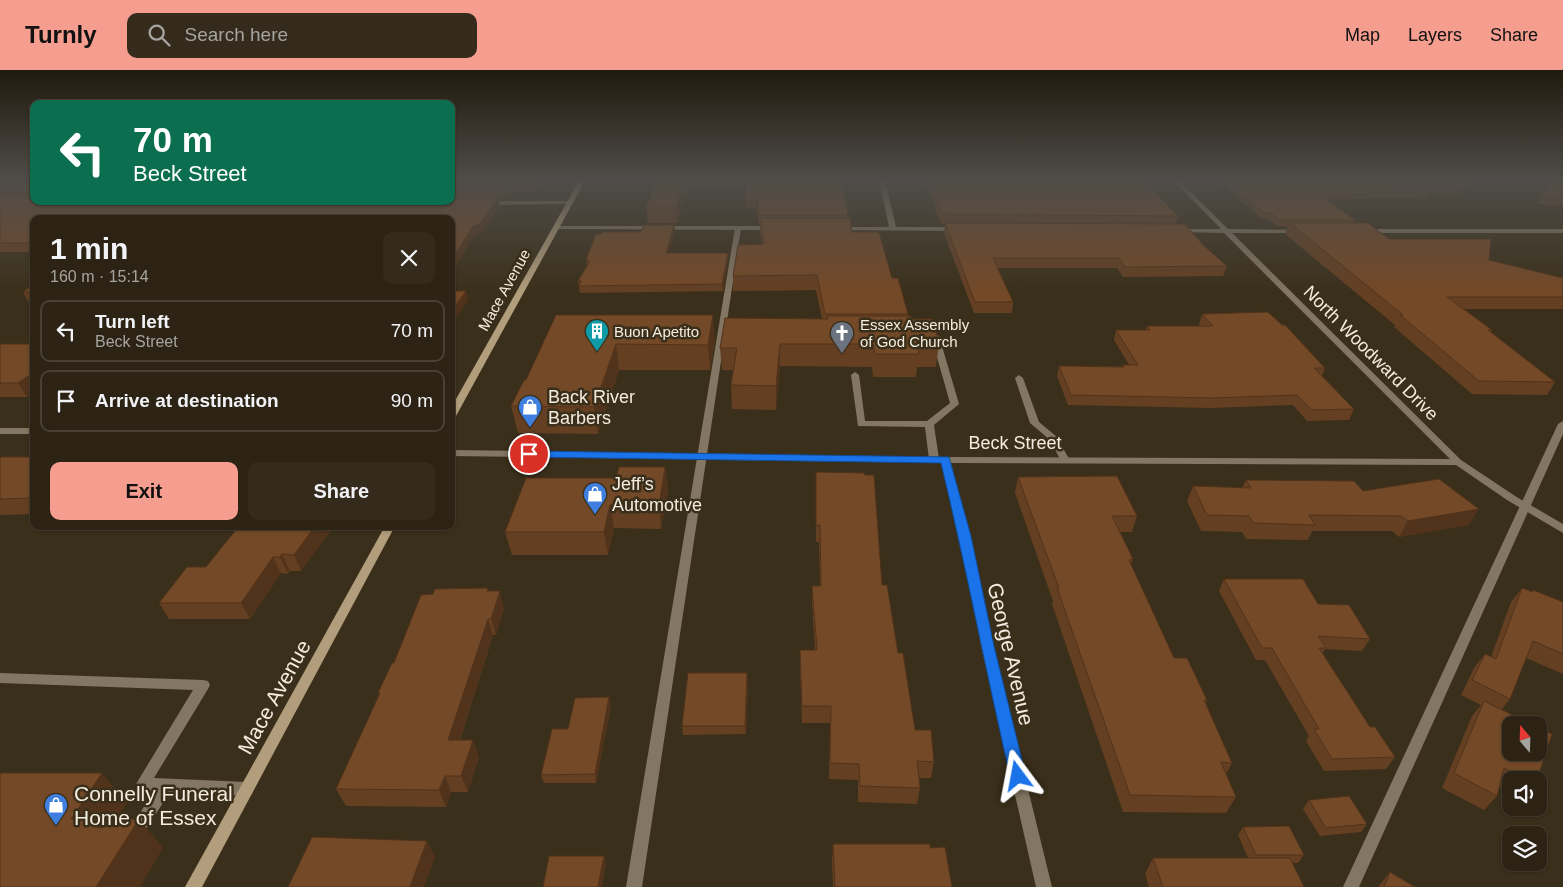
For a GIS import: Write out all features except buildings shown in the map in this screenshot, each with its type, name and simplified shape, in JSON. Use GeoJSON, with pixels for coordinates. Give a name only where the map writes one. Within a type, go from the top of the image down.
{"type":"FeatureCollection","features":[{"type":"Feature","properties":{"kind":"main road","name":"Mace Avenue"},"geometry":{"type":"LineString","coordinates":[[455,409],[563,217]]}},
{"type":"Feature","properties":{"kind":"main road","name":"Mace Avenue"},"geometry":{"type":"LineString","coordinates":[[193,887],[388,530]]}},
{"type":"Feature","properties":{"kind":"street"},"geometry":{"type":"LineString","coordinates":[[890,217],[893,229]]}},
{"type":"Feature","properties":{"kind":"street","name":"North Woodward Drive"},"geometry":{"type":"LineString","coordinates":[[1211,217],[1458,462],[1526,507],[1563,528]]}},
{"type":"Feature","properties":{"kind":"street"},"geometry":{"type":"LineString","coordinates":[[558,227],[777,228]]}},
{"type":"Feature","properties":{"kind":"street"},"geometry":{"type":"LineString","coordinates":[[634,887],[738,228]]}},
{"type":"Feature","properties":{"kind":"street"},"geometry":{"type":"LineString","coordinates":[[835,229],[961,229]]}},
{"type":"Feature","properties":{"kind":"street"},"geometry":{"type":"LineString","coordinates":[[1166,231],[1304,231]]}},
{"type":"Feature","properties":{"kind":"street"},"geometry":{"type":"LineString","coordinates":[[1354,231],[1563,231]]}},
{"type":"Feature","properties":{"kind":"street"},"geometry":{"type":"LineString","coordinates":[[856,375],[861,424],[929,424],[955,404],[935,334],[925,334]]}},
{"type":"Feature","properties":{"kind":"street"},"geometry":{"type":"LineString","coordinates":[[1019,378],[1035,423],[1054,439],[1064,459]]}},
{"type":"Feature","properties":{"kind":"street","name":"George Avenue"},"geometry":{"type":"LineString","coordinates":[[929,424],[940,459],[1044,887]]}},
{"type":"Feature","properties":{"kind":"street"},"geometry":{"type":"LineString","coordinates":[[1351,887],[1563,424]]}},
{"type":"Feature","properties":{"kind":"street"},"geometry":{"type":"LineString","coordinates":[[0,431],[30,431]]}},
{"type":"Feature","properties":{"kind":"street","name":"Beck Street"},"geometry":{"type":"LineString","coordinates":[[455,454],[1458,462]]}},
{"type":"Feature","properties":{"kind":"street"},"geometry":{"type":"LineString","coordinates":[[0,678],[203,685],[143,784],[247,789]]}},
{"type":"Feature","properties":{"kind":"street"},"geometry":{"type":"LineString","coordinates":[[126,848],[166,785]]}},
{"type":"Feature","properties":{"kind":"place","name":"Buon Apetito"},"geometry":{"type":"Point","coordinates":[597,352]}},
{"type":"Feature","properties":{"kind":"place","name":"Essex Assembly of God Church"},"geometry":{"type":"Point","coordinates":[842,354]}},
{"type":"Feature","properties":{"kind":"place","name":"Back River Barbers"},"geometry":{"type":"Point","coordinates":[530,428]}},
{"type":"Feature","properties":{"kind":"place","name":"Jeff’s Automotive"},"geometry":{"type":"Point","coordinates":[595,515]}},
{"type":"Feature","properties":{"kind":"place","name":"Connelly Funeral Home of Essex"},"geometry":{"type":"Point","coordinates":[56,826]}},
{"type":"Feature","properties":{"kind":"route"},"geometry":{"type":"LineString","coordinates":[[529,454],[946,460],[965,536],[987,646],[1018,776]]}}]}
